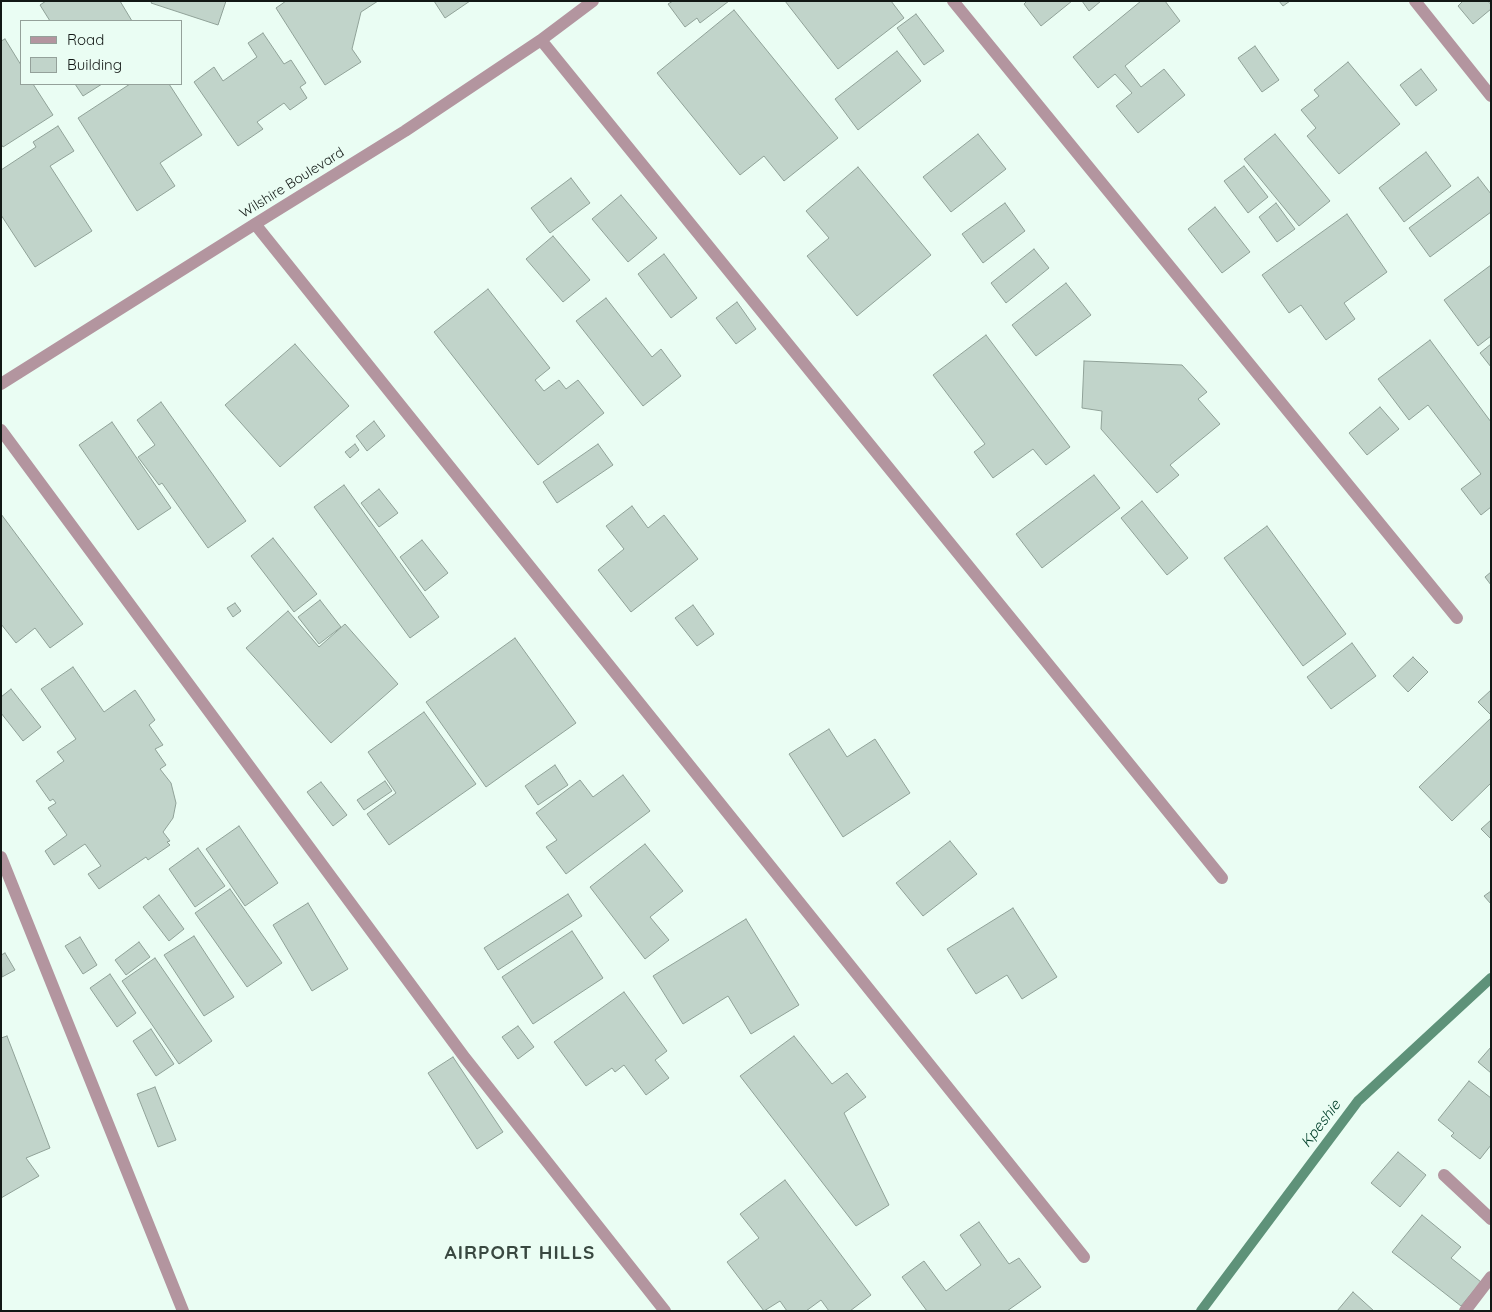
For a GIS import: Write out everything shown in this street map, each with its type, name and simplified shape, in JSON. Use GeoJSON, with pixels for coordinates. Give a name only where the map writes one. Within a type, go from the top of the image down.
{"type":"FeatureCollection","features":[{"type":"Feature","properties":{"kind":"street","name":"Wilshire Boulevard"},"geometry":{"type":"LineString","coordinates":[[1,384],[405,131],[541,40],[593,1]]}},
{"type":"Feature","properties":{"kind":"street"},"geometry":{"type":"LineString","coordinates":[[953,1],[1457,618]]}},
{"type":"Feature","properties":{"kind":"street"},"geometry":{"type":"LineString","coordinates":[[1415,1],[1491,96]]}},
{"type":"Feature","properties":{"kind":"street"},"geometry":{"type":"LineString","coordinates":[[541,40],[1222,878]]}},
{"type":"Feature","properties":{"kind":"street"},"geometry":{"type":"LineString","coordinates":[[255,224],[1084,1258]]}},
{"type":"Feature","properties":{"kind":"street"},"geometry":{"type":"LineString","coordinates":[[1,430],[466,1058],[665,1311]]}},
{"type":"Feature","properties":{"kind":"street"},"geometry":{"type":"LineString","coordinates":[[1,856],[183,1311]]}},
{"type":"Feature","properties":{"kind":"street"},"geometry":{"type":"LineString","coordinates":[[1444,1176],[1491,1219]]}},
{"type":"Feature","properties":{"kind":"street"},"geometry":{"type":"LineString","coordinates":[[1465,1311],[1491,1277]]}},
{"type":"Feature","properties":{"kind":"building"},"geometry":{"type":"Polygon","coordinates":[[[46,1],[120,1],[131,20],[49,20],[40,5],[46,1]]]}},
{"type":"Feature","properties":{"kind":"building"},"geometry":{"type":"Polygon","coordinates":[[[152,1],[226,1],[218,25],[151,3],[152,1]]]}},
{"type":"Feature","properties":{"kind":"building"},"geometry":{"type":"Polygon","coordinates":[[[286,1],[378,1],[361,12],[352,49],[361,62],[325,85],[276,8],[286,1]]]}},
{"type":"Feature","properties":{"kind":"building"},"geometry":{"type":"Polygon","coordinates":[[[434,1],[470,1],[445,18],[434,1]]]}},
{"type":"Feature","properties":{"kind":"building"},"geometry":{"type":"Polygon","coordinates":[[[673,1],[729,1],[700,23],[697,18],[685,27],[668,4],[673,1]]]}},
{"type":"Feature","properties":{"kind":"building"},"geometry":{"type":"Polygon","coordinates":[[[785,1],[891,1],[904,18],[838,69],[785,1]]]}},
{"type":"Feature","properties":{"kind":"building"},"geometry":{"type":"Polygon","coordinates":[[[1027,1],[1072,1],[1041,26],[1024,4],[1027,1]]]}},
{"type":"Feature","properties":{"kind":"building"},"geometry":{"type":"Polygon","coordinates":[[[1082,1],[1101,1],[1089,11],[1082,1]]]}},
{"type":"Feature","properties":{"kind":"building"},"geometry":{"type":"Polygon","coordinates":[[[1141,1],[1165,1],[1180,21],[1125,66],[1141,87],[1164,69],[1185,95],[1138,133],[1116,106],[1132,93],[1115,74],[1098,88],[1073,57],[1141,1]]]}},
{"type":"Feature","properties":{"kind":"building"},"geometry":{"type":"Polygon","coordinates":[[[1279,1],[1290,1],[1283,6],[1279,1]]]}},
{"type":"Feature","properties":{"kind":"building"},"geometry":{"type":"Polygon","coordinates":[[[1463,1],[1488,1],[1491,9],[1473,24],[1458,6],[1463,1]]]}},
{"type":"Feature","properties":{"kind":"building"},"geometry":{"type":"Polygon","coordinates":[[[734,10],[838,138],[784,181],[764,156],[740,175],[657,73],[734,10]]]}},
{"type":"Feature","properties":{"kind":"building"},"geometry":{"type":"Polygon","coordinates":[[[916,14],[944,51],[924,65],[897,28],[916,14]]]}},
{"type":"Feature","properties":{"kind":"building"},"geometry":{"type":"Polygon","coordinates":[[[263,33],[284,64],[291,60],[306,83],[300,87],[307,98],[290,110],[284,103],[257,122],[263,129],[238,146],[194,82],[214,67],[223,81],[257,57],[248,43],[263,33]]]}},
{"type":"Feature","properties":{"kind":"building"},"geometry":{"type":"Polygon","coordinates":[[[5,39],[20,63],[20,85],[34,85],[53,115],[3,147],[1,144],[1,41],[5,39]]]}},
{"type":"Feature","properties":{"kind":"building"},"geometry":{"type":"Polygon","coordinates":[[[1255,46],[1279,80],[1262,92],[1238,58],[1255,46]]]}},
{"type":"Feature","properties":{"kind":"building"},"geometry":{"type":"Polygon","coordinates":[[[897,51],[921,81],[858,130],[835,99],[897,51]]]}},
{"type":"Feature","properties":{"kind":"building"},"geometry":{"type":"Polygon","coordinates":[[[1348,62],[1400,124],[1339,174],[1307,136],[1316,128],[1301,110],[1319,96],[1314,90],[1348,62]]]}},
{"type":"Feature","properties":{"kind":"building"},"geometry":{"type":"Polygon","coordinates":[[[1421,69],[1437,90],[1416,106],[1400,85],[1421,69]]]}},
{"type":"Feature","properties":{"kind":"building"},"geometry":{"type":"Polygon","coordinates":[[[76,85],[100,85],[83,96],[76,85]]]}},
{"type":"Feature","properties":{"kind":"building"},"geometry":{"type":"Polygon","coordinates":[[[128,85],[170,85],[202,135],[160,163],[175,186],[137,211],[78,118],[128,85]]]}},
{"type":"Feature","properties":{"kind":"building"},"geometry":{"type":"Polygon","coordinates":[[[58,126],[74,151],[50,166],[92,231],[35,267],[1,215],[1,170],[36,147],[33,142],[58,126]]]}},
{"type":"Feature","properties":{"kind":"building"},"geometry":{"type":"Polygon","coordinates":[[[978,134],[1006,169],[951,212],[923,177],[978,134]]]}},
{"type":"Feature","properties":{"kind":"building"},"geometry":{"type":"Polygon","coordinates":[[[1275,134],[1330,201],[1299,226],[1244,159],[1275,134]]]}},
{"type":"Feature","properties":{"kind":"building"},"geometry":{"type":"Polygon","coordinates":[[[1426,152],[1451,186],[1404,222],[1379,188],[1426,152]]]}},
{"type":"Feature","properties":{"kind":"building"},"geometry":{"type":"Polygon","coordinates":[[[1244,166],[1268,197],[1248,213],[1224,181],[1244,166]]]}},
{"type":"Feature","properties":{"kind":"building"},"geometry":{"type":"Polygon","coordinates":[[[858,167],[931,255],[857,316],[807,256],[829,238],[806,211],[858,167]]]}},
{"type":"Feature","properties":{"kind":"building"},"geometry":{"type":"Polygon","coordinates":[[[1478,177],[1491,194],[1491,212],[1430,257],[1409,228],[1478,177]]]}},
{"type":"Feature","properties":{"kind":"building"},"geometry":{"type":"Polygon","coordinates":[[[571,178],[590,203],[550,233],[531,208],[571,178]]]}},
{"type":"Feature","properties":{"kind":"building"},"geometry":{"type":"Polygon","coordinates":[[[621,195],[657,238],[628,262],[592,219],[621,195]]]}},
{"type":"Feature","properties":{"kind":"building"},"geometry":{"type":"Polygon","coordinates":[[[1005,203],[1025,231],[983,263],[962,234],[1005,203]]]}},
{"type":"Feature","properties":{"kind":"building"},"geometry":{"type":"Polygon","coordinates":[[[1276,203],[1295,229],[1277,242],[1259,217],[1276,203]]]}},
{"type":"Feature","properties":{"kind":"building"},"geometry":{"type":"Polygon","coordinates":[[[1215,207],[1250,252],[1222,273],[1188,229],[1215,207]]]}},
{"type":"Feature","properties":{"kind":"building"},"geometry":{"type":"Polygon","coordinates":[[[1347,214],[1387,272],[1344,303],[1355,319],[1326,340],[1301,305],[1289,313],[1262,275],[1347,214]]]}},
{"type":"Feature","properties":{"kind":"building"},"geometry":{"type":"Polygon","coordinates":[[[553,236],[590,280],[563,302],[526,259],[553,236]]]}},
{"type":"Feature","properties":{"kind":"building"},"geometry":{"type":"Polygon","coordinates":[[[1034,249],[1049,268],[1006,303],[991,283],[1034,249]]]}},
{"type":"Feature","properties":{"kind":"building"},"geometry":{"type":"Polygon","coordinates":[[[664,254],[697,298],[671,318],[638,274],[664,254]]]}},
{"type":"Feature","properties":{"kind":"building"},"geometry":{"type":"Polygon","coordinates":[[[1491,265],[1491,336],[1478,346],[1444,300],[1491,265]]]}},
{"type":"Feature","properties":{"kind":"building"},"geometry":{"type":"Polygon","coordinates":[[[1066,283],[1091,315],[1036,356],[1012,325],[1066,283]]]}},
{"type":"Feature","properties":{"kind":"building"},"geometry":{"type":"Polygon","coordinates":[[[488,289],[550,368],[535,380],[544,391],[559,380],[566,389],[578,380],[604,413],[538,465],[434,332],[488,289]]]}},
{"type":"Feature","properties":{"kind":"building"},"geometry":{"type":"Polygon","coordinates":[[[606,298],[652,357],[661,349],[681,376],[643,406],[576,321],[606,298]]]}},
{"type":"Feature","properties":{"kind":"building"},"geometry":{"type":"Polygon","coordinates":[[[737,302],[756,329],[736,344],[716,318],[737,302]]]}},
{"type":"Feature","properties":{"kind":"building"},"geometry":{"type":"Polygon","coordinates":[[[986,335],[1070,447],[1046,465],[1033,449],[993,478],[974,452],[985,444],[933,375],[986,335]]]}},
{"type":"Feature","properties":{"kind":"building"},"geometry":{"type":"Polygon","coordinates":[[[1430,340],[1491,422],[1491,507],[1481,515],[1461,489],[1481,474],[1428,405],[1409,420],[1378,379],[1430,340]]]}},
{"type":"Feature","properties":{"kind":"building"},"geometry":{"type":"Polygon","coordinates":[[[295,344],[349,406],[280,467],[225,405],[295,344]]]}},
{"type":"Feature","properties":{"kind":"building"},"geometry":{"type":"Polygon","coordinates":[[[1491,344],[1491,367],[1480,353],[1491,344]]]}},
{"type":"Feature","properties":{"kind":"building"},"geometry":{"type":"Polygon","coordinates":[[[1084,361],[1182,365],[1207,392],[1198,399],[1220,424],[1170,465],[1179,475],[1157,493],[1101,429],[1102,411],[1082,408],[1084,361]]]}},
{"type":"Feature","properties":{"kind":"building"},"geometry":{"type":"Polygon","coordinates":[[[161,402],[246,521],[208,548],[162,483],[159,485],[138,457],[155,445],[137,420],[161,402]]]}},
{"type":"Feature","properties":{"kind":"building"},"geometry":{"type":"Polygon","coordinates":[[[1380,407],[1399,429],[1367,455],[1349,433],[1380,407]]]}},
{"type":"Feature","properties":{"kind":"building"},"geometry":{"type":"Polygon","coordinates":[[[374,421],[385,436],[367,451],[356,436],[374,421]]]}},
{"type":"Feature","properties":{"kind":"building"},"geometry":{"type":"Polygon","coordinates":[[[112,422],[171,508],[138,530],[79,445],[112,422]]]}},
{"type":"Feature","properties":{"kind":"building"},"geometry":{"type":"Polygon","coordinates":[[[355,444],[359,450],[350,458],[345,452],[355,444]]]}},
{"type":"Feature","properties":{"kind":"building"},"geometry":{"type":"Polygon","coordinates":[[[598,444],[613,465],[557,503],[543,482],[598,444]]]}},
{"type":"Feature","properties":{"kind":"building"},"geometry":{"type":"Polygon","coordinates":[[[1094,475],[1120,508],[1042,568],[1016,534],[1094,475]]]}},
{"type":"Feature","properties":{"kind":"building"},"geometry":{"type":"Polygon","coordinates":[[[344,485],[439,617],[410,638],[314,507],[344,485]]]}},
{"type":"Feature","properties":{"kind":"building"},"geometry":{"type":"Polygon","coordinates":[[[379,489],[398,513],[379,527],[361,503],[379,489]]]}},
{"type":"Feature","properties":{"kind":"building"},"geometry":{"type":"Polygon","coordinates":[[[1142,501],[1188,558],[1167,575],[1121,518],[1142,501]]]}},
{"type":"Feature","properties":{"kind":"building"},"geometry":{"type":"Polygon","coordinates":[[[632,506],[648,528],[664,515],[698,559],[631,612],[598,570],[624,549],[606,526],[632,506]]]}},
{"type":"Feature","properties":{"kind":"building"},"geometry":{"type":"Polygon","coordinates":[[[1,514],[83,624],[50,648],[35,628],[16,643],[1,624],[1,514]]]}},
{"type":"Feature","properties":{"kind":"building"},"geometry":{"type":"Polygon","coordinates":[[[1267,526],[1346,634],[1303,666],[1224,558],[1267,526]]]}},
{"type":"Feature","properties":{"kind":"building"},"geometry":{"type":"Polygon","coordinates":[[[273,538],[317,594],[294,612],[251,556],[273,538]]]}},
{"type":"Feature","properties":{"kind":"building"},"geometry":{"type":"Polygon","coordinates":[[[422,540],[448,573],[425,591],[400,557],[422,540]]]}},
{"type":"Feature","properties":{"kind":"building"},"geometry":{"type":"Polygon","coordinates":[[[1491,572],[1491,585],[1485,577],[1491,572]]]}},
{"type":"Feature","properties":{"kind":"building"},"geometry":{"type":"Polygon","coordinates":[[[320,600],[341,627],[319,644],[298,617],[320,600]]]}},
{"type":"Feature","properties":{"kind":"building"},"geometry":{"type":"Polygon","coordinates":[[[235,603],[241,611],[233,617],[227,608],[235,603]]]}},
{"type":"Feature","properties":{"kind":"building"},"geometry":{"type":"Polygon","coordinates":[[[693,605],[714,634],[697,646],[675,618],[693,605]]]}},
{"type":"Feature","properties":{"kind":"building"},"geometry":{"type":"Polygon","coordinates":[[[288,611],[319,647],[345,624],[398,684],[331,743],[246,648],[288,611]]]}},
{"type":"Feature","properties":{"kind":"building"},"geometry":{"type":"Polygon","coordinates":[[[515,638],[576,723],[486,787],[426,702],[515,638]]]}},
{"type":"Feature","properties":{"kind":"building"},"geometry":{"type":"Polygon","coordinates":[[[1352,643],[1376,676],[1331,709],[1307,677],[1352,643]]]}},
{"type":"Feature","properties":{"kind":"building"},"geometry":{"type":"Polygon","coordinates":[[[1413,657],[1428,672],[1408,692],[1393,676],[1413,657]]]}},
{"type":"Feature","properties":{"kind":"building"},"geometry":{"type":"Polygon","coordinates":[[[73,667],[104,712],[135,690],[155,720],[149,725],[163,745],[155,749],[166,765],[160,769],[171,783],[176,803],[173,818],[163,832],[170,841],[167,842],[170,845],[148,860],[146,857],[99,889],[88,874],[101,866],[85,844],[54,865],[45,851],[67,835],[48,808],[56,803],[53,799],[50,801],[36,781],[64,761],[57,752],[76,739],[41,689],[73,667]]]}},
{"type":"Feature","properties":{"kind":"building"},"geometry":{"type":"Polygon","coordinates":[[[11,689],[41,727],[23,741],[1,713],[1,697],[11,689]]]}},
{"type":"Feature","properties":{"kind":"building"},"geometry":{"type":"Polygon","coordinates":[[[1491,690],[1491,715],[1478,702],[1491,690]]]}},
{"type":"Feature","properties":{"kind":"building"},"geometry":{"type":"Polygon","coordinates":[[[424,712],[476,784],[389,845],[367,814],[396,793],[368,752],[424,712]]]}},
{"type":"Feature","properties":{"kind":"building"},"geometry":{"type":"Polygon","coordinates":[[[1491,718],[1491,783],[1452,821],[1419,787],[1491,718]]]}},
{"type":"Feature","properties":{"kind":"building"},"geometry":{"type":"Polygon","coordinates":[[[829,729],[847,757],[875,739],[910,793],[843,837],[789,754],[829,729]]]}},
{"type":"Feature","properties":{"kind":"building"},"geometry":{"type":"Polygon","coordinates":[[[555,765],[568,785],[538,805],[525,786],[555,765]]]}},
{"type":"Feature","properties":{"kind":"building"},"geometry":{"type":"Polygon","coordinates":[[[623,775],[650,811],[566,874],[546,847],[557,840],[536,813],[580,780],[593,797],[623,775]]]}},
{"type":"Feature","properties":{"kind":"building"},"geometry":{"type":"Polygon","coordinates":[[[385,781],[392,791],[364,810],[357,800],[385,781]]]}},
{"type":"Feature","properties":{"kind":"building"},"geometry":{"type":"Polygon","coordinates":[[[321,782],[347,815],[333,826],[307,792],[321,782]]]}},
{"type":"Feature","properties":{"kind":"building"},"geometry":{"type":"Polygon","coordinates":[[[1491,820],[1491,839],[1481,829],[1491,820]]]}},
{"type":"Feature","properties":{"kind":"building"},"geometry":{"type":"Polygon","coordinates":[[[239,826],[278,883],[245,906],[206,849],[239,826]]]}},
{"type":"Feature","properties":{"kind":"building"},"geometry":{"type":"Polygon","coordinates":[[[950,841],[977,874],[923,916],[896,883],[950,841]]]}},
{"type":"Feature","properties":{"kind":"building"},"geometry":{"type":"Polygon","coordinates":[[[645,844],[683,891],[650,917],[669,940],[645,959],[590,887],[645,844]]]}},
{"type":"Feature","properties":{"kind":"building"},"geometry":{"type":"Polygon","coordinates":[[[198,848],[225,886],[195,907],[169,869],[198,848]]]}},
{"type":"Feature","properties":{"kind":"building"},"geometry":{"type":"Polygon","coordinates":[[[230,889],[282,963],[247,987],[195,913],[230,889]]]}},
{"type":"Feature","properties":{"kind":"building"},"geometry":{"type":"Polygon","coordinates":[[[1491,891],[1491,904],[1484,896],[1491,891]]]}},
{"type":"Feature","properties":{"kind":"building"},"geometry":{"type":"Polygon","coordinates":[[[568,894],[582,916],[498,970],[484,948],[568,894]]]}},
{"type":"Feature","properties":{"kind":"building"},"geometry":{"type":"Polygon","coordinates":[[[159,895],[184,929],[169,941],[143,907],[159,895]]]}},
{"type":"Feature","properties":{"kind":"building"},"geometry":{"type":"Polygon","coordinates":[[[308,903],[348,969],[312,991],[273,925],[308,903]]]}},
{"type":"Feature","properties":{"kind":"building"},"geometry":{"type":"Polygon","coordinates":[[[1013,908],[1057,977],[1022,999],[1007,975],[976,994],[947,949],[1013,908]]]}},
{"type":"Feature","properties":{"kind":"building"},"geometry":{"type":"Polygon","coordinates":[[[746,919],[799,1005],[751,1034],[728,996],[683,1024],[653,976],[746,919]]]}},
{"type":"Feature","properties":{"kind":"building"},"geometry":{"type":"Polygon","coordinates":[[[572,931],[603,978],[533,1024],[502,977],[572,931]]]}},
{"type":"Feature","properties":{"kind":"building"},"geometry":{"type":"Polygon","coordinates":[[[194,936],[234,997],[204,1016],[164,955],[194,936]]]}},
{"type":"Feature","properties":{"kind":"building"},"geometry":{"type":"Polygon","coordinates":[[[80,937],[97,965],[83,974],[65,946],[80,937]]]}},
{"type":"Feature","properties":{"kind":"building"},"geometry":{"type":"Polygon","coordinates":[[[139,942],[150,957],[126,975],[115,960],[139,942]]]}},
{"type":"Feature","properties":{"kind":"building"},"geometry":{"type":"Polygon","coordinates":[[[5,953],[15,970],[2,977],[1,955],[5,953]]]}},
{"type":"Feature","properties":{"kind":"building"},"geometry":{"type":"Polygon","coordinates":[[[155,958],[212,1041],[179,1064],[122,981],[155,958]]]}},
{"type":"Feature","properties":{"kind":"building"},"geometry":{"type":"Polygon","coordinates":[[[110,974],[136,1013],[117,1027],[90,988],[110,974]]]}},
{"type":"Feature","properties":{"kind":"building"},"geometry":{"type":"Polygon","coordinates":[[[624,992],[667,1051],[655,1060],[669,1078],[646,1095],[624,1065],[615,1072],[612,1068],[586,1086],[554,1042],[624,992]]]}},
{"type":"Feature","properties":{"kind":"building"},"geometry":{"type":"Polygon","coordinates":[[[518,1026],[534,1047],[518,1059],[502,1037],[518,1026]]]}},
{"type":"Feature","properties":{"kind":"building"},"geometry":{"type":"Polygon","coordinates":[[[151,1029],[174,1064],[156,1076],[133,1041],[151,1029]]]}},
{"type":"Feature","properties":{"kind":"building"},"geometry":{"type":"Polygon","coordinates":[[[7,1036],[50,1148],[26,1158],[39,1176],[1,1198],[1,1038],[7,1036]]]}},
{"type":"Feature","properties":{"kind":"building"},"geometry":{"type":"Polygon","coordinates":[[[794,1036],[832,1084],[847,1073],[866,1097],[844,1113],[889,1205],[856,1226],[740,1076],[794,1036]]]}},
{"type":"Feature","properties":{"kind":"building"},"geometry":{"type":"Polygon","coordinates":[[[1491,1047],[1491,1073],[1478,1062],[1491,1047]]]}},
{"type":"Feature","properties":{"kind":"building"},"geometry":{"type":"Polygon","coordinates":[[[453,1057],[503,1132],[477,1149],[428,1073],[453,1057]]]}},
{"type":"Feature","properties":{"kind":"building"},"geometry":{"type":"Polygon","coordinates":[[[1469,1081],[1491,1098],[1491,1145],[1480,1159],[1451,1136],[1454,1133],[1438,1120],[1469,1081]]]}},
{"type":"Feature","properties":{"kind":"building"},"geometry":{"type":"Polygon","coordinates":[[[155,1087],[176,1140],[158,1147],[137,1094],[155,1087]]]}},
{"type":"Feature","properties":{"kind":"building"},"geometry":{"type":"Polygon","coordinates":[[[1398,1152],[1426,1175],[1400,1207],[1371,1183],[1398,1152]]]}},
{"type":"Feature","properties":{"kind":"building"},"geometry":{"type":"Polygon","coordinates":[[[785,1180],[871,1295],[850,1311],[829,1311],[821,1300],[806,1311],[787,1311],[780,1301],[764,1311],[727,1262],[759,1238],[740,1214],[785,1180]]]}},
{"type":"Feature","properties":{"kind":"building"},"geometry":{"type":"Polygon","coordinates":[[[1422,1215],[1461,1247],[1451,1258],[1481,1282],[1461,1306],[1392,1252],[1422,1215]]]}},
{"type":"Feature","properties":{"kind":"building"},"geometry":{"type":"Polygon","coordinates":[[[979,1222],[1009,1264],[1019,1258],[1041,1287],[1007,1311],[927,1311],[902,1277],[924,1261],[946,1291],[981,1265],[960,1235],[979,1222]]]}},
{"type":"Feature","properties":{"kind":"building"},"geometry":{"type":"Polygon","coordinates":[[[1353,1292],[1374,1311],[1337,1311],[1353,1292]]]}},
{"type":"Feature","properties":{"kind":"waterway","name":"Kpeshie"},"geometry":{"type":"LineString","coordinates":[[1201,1311],[1358,1101],[1491,978]]}},
{"type":"Feature","properties":{"kind":"district","name":"AIRPORT HILLS"},"geometry":{"type":"Point","coordinates":[520,1253]}}]}
